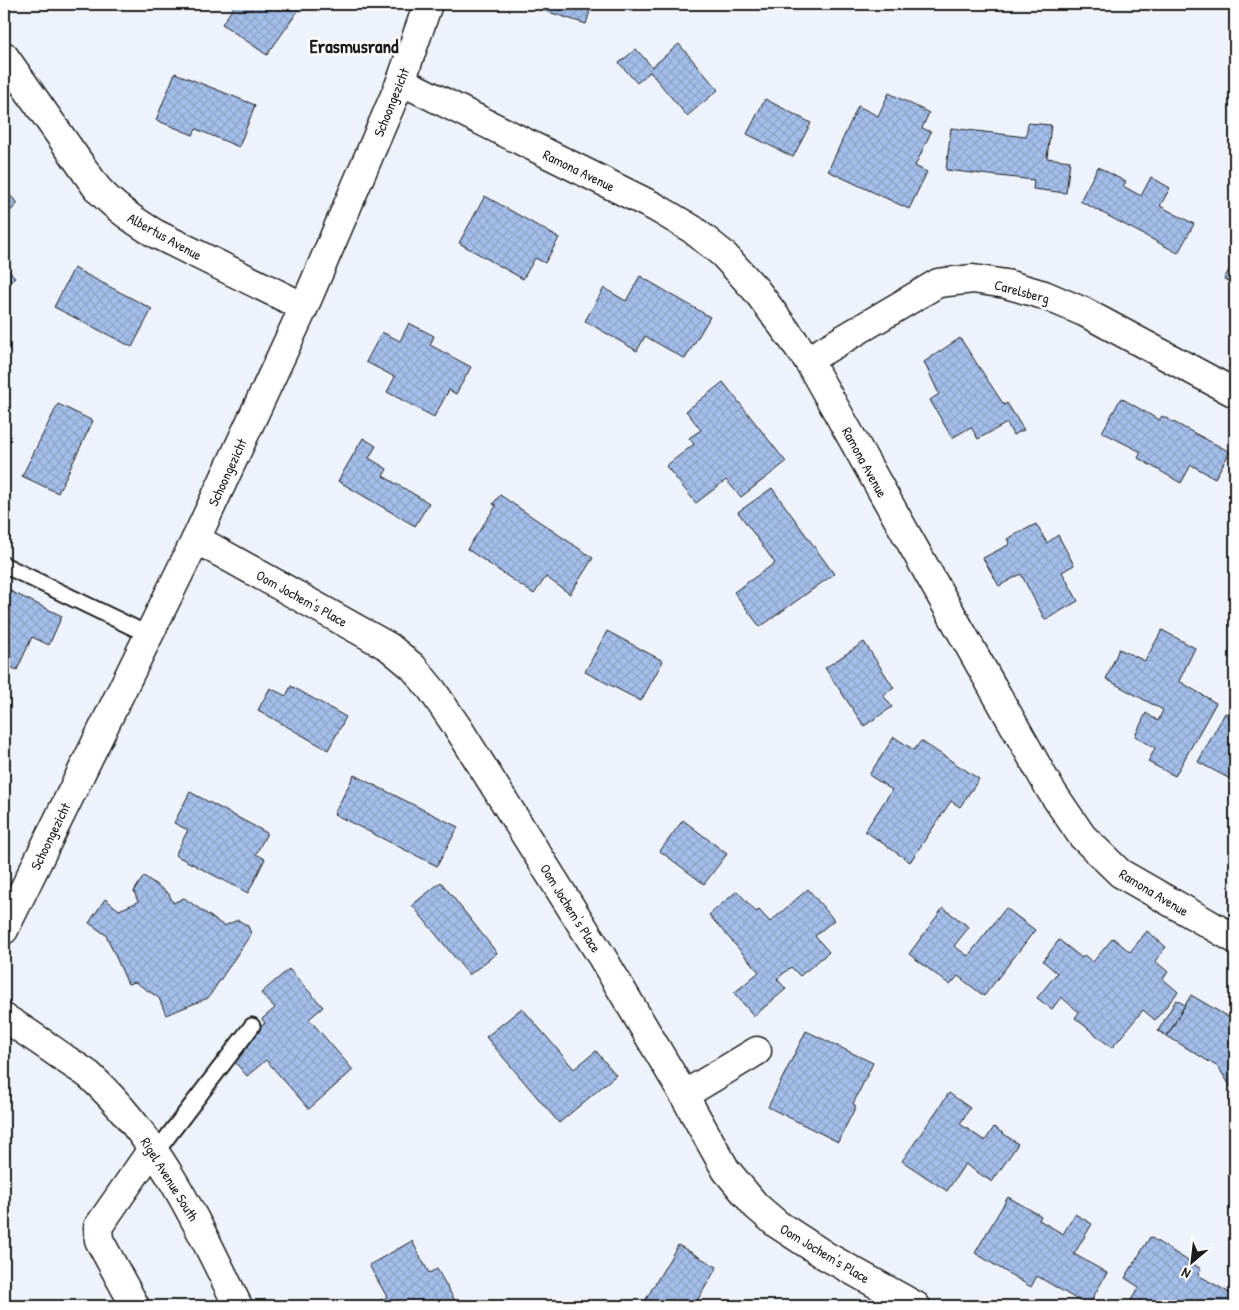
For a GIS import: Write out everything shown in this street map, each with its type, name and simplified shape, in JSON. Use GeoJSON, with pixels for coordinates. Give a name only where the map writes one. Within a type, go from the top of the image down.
{"type":"FeatureCollection","features":[{"type":"Feature","properties":{"kind":"street","name":"Schoongezicht"},"geometry":{"type":"LineString","coordinates":[[4,930],[196,539],[304,307],[401,81],[428,4]]}},
{"type":"Feature","properties":{"kind":"street","name":"Albertus Avenue"},"geometry":{"type":"LineString","coordinates":[[4,56],[97,188],[109,201],[156,234],[304,307]]}},
{"type":"Feature","properties":{"kind":"street","name":"Ramona Avenue"},"geometry":{"type":"LineString","coordinates":[[401,81],[655,207],[692,229],[723,254],[756,290],[808,360],[1050,789],[1082,836],[1120,873],[1235,939]]}},
{"type":"Feature","properties":{"kind":"street","name":"Carelsberg"},"geometry":{"type":"LineString","coordinates":[[808,360],[938,283],[974,279],[1006,284],[1044,295],[1084,312],[1235,393]]}},
{"type":"Feature","properties":{"kind":"street","name":"Oom Jochem's Place"},"geometry":{"type":"LineString","coordinates":[[196,539],[389,647],[414,667],[460,731],[602,957],[726,1170],[756,1206],[776,1224],[826,1256],[916,1306]]}},
{"type":"Feature","properties":{"kind":"street","name":"Rigel Avenue South"},"geometry":{"type":"LineString","coordinates":[[4,1018],[88,1075],[127,1116],[154,1150],[196,1220],[238,1306]]}},
{"type":"Feature","properties":{"kind":"street"},"geometry":{"type":"LineString","coordinates":[[684,1095],[757,1051]]}},
{"type":"Feature","properties":{"kind":"street"},"geometry":{"type":"LineString","coordinates":[[135,1306],[99,1240],[98,1228],[154,1150]]}},
{"type":"Feature","properties":{"kind":"lane"},"geometry":{"type":"LineString","coordinates":[[4,565],[149,635]]}},
{"type":"Feature","properties":{"kind":"lane"},"geometry":{"type":"LineString","coordinates":[[154,1150],[252,1026]]}},
{"type":"Feature","properties":{"kind":"building"},"geometry":{"type":"Polygon","coordinates":[[[236,4],[303,4],[267,55],[222,24],[236,4]]]}},
{"type":"Feature","properties":{"kind":"building"},"geometry":{"type":"Polygon","coordinates":[[[524,4],[592,4],[586,24],[524,4]]]}},
{"type":"Feature","properties":{"kind":"building"},"geometry":{"type":"Polygon","coordinates":[[[1221,4],[1235,4],[1232,9],[1221,4]]]}},
{"type":"Feature","properties":{"kind":"building"},"geometry":{"type":"Polygon","coordinates":[[[679,44],[718,90],[687,116],[650,72],[637,83],[619,63],[636,49],[652,67],[679,44]]]}},
{"type":"Feature","properties":{"kind":"building"},"geometry":{"type":"Polygon","coordinates":[[[175,73],[255,105],[239,147],[196,129],[193,135],[156,120],[175,73]]]}},
{"type":"Feature","properties":{"kind":"building"},"geometry":{"type":"Polygon","coordinates":[[[889,93],[929,113],[922,128],[931,132],[915,166],[927,172],[909,209],[828,171],[858,106],[878,116],[889,93]]]}},
{"type":"Feature","properties":{"kind":"building"},"geometry":{"type":"Polygon","coordinates":[[[765,99],[811,123],[793,157],[747,134],[765,99]]]}},
{"type":"Feature","properties":{"kind":"building"},"geometry":{"type":"Polygon","coordinates":[[[1028,123],[1051,125],[1047,158],[1070,161],[1066,193],[1033,189],[1034,180],[946,170],[951,128],[1026,137],[1028,123]]]}},
{"type":"Feature","properties":{"kind":"building"},"geometry":{"type":"Polygon","coordinates":[[[1098,167],[1126,182],[1123,186],[1141,196],[1151,177],[1170,188],[1160,206],[1194,224],[1178,253],[1080,201],[1098,167]]]}},
{"type":"Feature","properties":{"kind":"building"},"geometry":{"type":"Polygon","coordinates":[[[4,190],[18,203],[4,218],[4,190]]]}},
{"type":"Feature","properties":{"kind":"building"},"geometry":{"type":"Polygon","coordinates":[[[485,196],[559,238],[545,263],[535,258],[523,279],[459,243],[485,196]]]}},
{"type":"Feature","properties":{"kind":"building"},"geometry":{"type":"Polygon","coordinates":[[[4,247],[9,252],[4,259],[4,247]]]}},
{"type":"Feature","properties":{"kind":"building"},"geometry":{"type":"Polygon","coordinates":[[[1235,259],[1235,285],[1224,279],[1235,259]]]}},
{"type":"Feature","properties":{"kind":"building"},"geometry":{"type":"Polygon","coordinates":[[[4,266],[15,277],[4,289],[4,266]]]}},
{"type":"Feature","properties":{"kind":"building"},"geometry":{"type":"Polygon","coordinates":[[[74,268],[152,309],[132,347],[54,307],[74,268]]]}},
{"type":"Feature","properties":{"kind":"building"},"geometry":{"type":"Polygon","coordinates":[[[640,276],[710,317],[685,359],[645,336],[637,351],[585,321],[604,288],[626,301],[640,276]]]}},
{"type":"Feature","properties":{"kind":"building"},"geometry":{"type":"Polygon","coordinates":[[[409,323],[434,336],[430,345],[471,367],[456,394],[449,390],[434,417],[387,392],[395,377],[366,362],[382,332],[400,341],[409,323]]]}},
{"type":"Feature","properties":{"kind":"building"},"geometry":{"type":"Polygon","coordinates":[[[960,338],[1004,405],[1007,403],[1024,430],[1013,435],[1007,423],[978,439],[971,427],[952,438],[930,400],[939,394],[924,362],[960,338]]]}},
{"type":"Feature","properties":{"kind":"building"},"geometry":{"type":"Polygon","coordinates":[[[723,382],[786,462],[741,497],[726,480],[696,503],[666,466],[694,444],[689,438],[701,430],[686,411],[723,382]]]}},
{"type":"Feature","properties":{"kind":"building"},"geometry":{"type":"Polygon","coordinates":[[[1121,398],[1159,420],[1162,416],[1230,452],[1215,478],[1191,465],[1181,483],[1138,458],[1141,452],[1102,432],[1121,398]]]}},
{"type":"Feature","properties":{"kind":"building"},"geometry":{"type":"Polygon","coordinates":[[[58,404],[93,421],[58,493],[22,476],[58,404]]]}},
{"type":"Feature","properties":{"kind":"building"},"geometry":{"type":"Polygon","coordinates":[[[363,438],[376,446],[369,458],[387,469],[383,476],[429,503],[415,526],[338,481],[363,438]]]}},
{"type":"Feature","properties":{"kind":"building"},"geometry":{"type":"Polygon","coordinates":[[[772,488],[834,574],[760,627],[734,592],[775,563],[738,512],[772,488]]]}},
{"type":"Feature","properties":{"kind":"building"},"geometry":{"type":"Polygon","coordinates":[[[500,495],[593,558],[570,594],[546,577],[534,594],[467,549],[496,506],[493,504],[500,495]]]}},
{"type":"Feature","properties":{"kind":"building"},"geometry":{"type":"Polygon","coordinates":[[[1036,524],[1047,543],[1058,535],[1074,565],[1062,572],[1078,601],[1045,620],[1021,574],[999,586],[983,558],[1010,544],[1007,539],[1036,524]]]}},
{"type":"Feature","properties":{"kind":"building"},"geometry":{"type":"Polygon","coordinates":[[[4,588],[62,616],[49,645],[32,637],[17,670],[4,664],[4,588]]]}},
{"type":"Feature","properties":{"kind":"building"},"geometry":{"type":"Polygon","coordinates":[[[1162,630],[1195,648],[1179,681],[1216,703],[1175,776],[1148,762],[1155,748],[1135,736],[1146,713],[1158,721],[1163,710],[1106,679],[1119,649],[1145,661],[1162,630]]]}},
{"type":"Feature","properties":{"kind":"building"},"geometry":{"type":"Polygon","coordinates":[[[607,631],[663,661],[641,701],[585,672],[607,631]]]}},
{"type":"Feature","properties":{"kind":"building"},"geometry":{"type":"Polygon","coordinates":[[[864,642],[894,688],[883,695],[892,707],[864,726],[825,668],[864,642]]]}},
{"type":"Feature","properties":{"kind":"building"},"geometry":{"type":"Polygon","coordinates":[[[291,686],[346,717],[328,750],[258,710],[270,688],[286,696],[291,686]]]}},
{"type":"Feature","properties":{"kind":"building"},"geometry":{"type":"Polygon","coordinates":[[[1225,713],[1235,720],[1235,774],[1232,780],[1198,762],[1225,713]]]}},
{"type":"Feature","properties":{"kind":"building"},"geometry":{"type":"Polygon","coordinates":[[[894,737],[914,750],[921,741],[979,779],[960,807],[951,801],[910,862],[865,831],[892,790],[869,775],[894,737]]]}},
{"type":"Feature","properties":{"kind":"building"},"geometry":{"type":"Polygon","coordinates":[[[354,775],[458,827],[437,866],[334,814],[354,775]]]}},
{"type":"Feature","properties":{"kind":"building"},"geometry":{"type":"Polygon","coordinates":[[[190,792],[267,833],[256,854],[265,859],[248,893],[175,855],[188,830],[174,823],[190,792]]]}},
{"type":"Feature","properties":{"kind":"building"},"geometry":{"type":"Polygon","coordinates":[[[683,820],[727,854],[704,884],[660,851],[683,820]]]}},
{"type":"Feature","properties":{"kind":"building"},"geometry":{"type":"Polygon","coordinates":[[[144,876],[169,894],[173,903],[184,898],[224,926],[238,920],[248,926],[251,934],[208,998],[166,1015],[159,998],[135,982],[128,984],[106,935],[89,923],[105,899],[119,910],[138,902],[134,891],[144,876]]]}},
{"type":"Feature","properties":{"kind":"building"},"geometry":{"type":"Polygon","coordinates":[[[441,882],[497,953],[469,975],[412,905],[441,882]]]}},
{"type":"Feature","properties":{"kind":"building"},"geometry":{"type":"Polygon","coordinates":[[[808,889],[834,920],[815,936],[829,952],[800,976],[791,967],[777,979],[786,989],[754,1016],[734,993],[759,972],[709,915],[737,891],[756,912],[759,910],[770,922],[808,889]]]}},
{"type":"Feature","properties":{"kind":"building"},"geometry":{"type":"Polygon","coordinates":[[[943,908],[969,927],[954,946],[968,956],[1006,908],[1035,930],[984,996],[958,976],[950,985],[909,954],[943,908]]]}},
{"type":"Feature","properties":{"kind":"building"},"geometry":{"type":"Polygon","coordinates":[[[1147,931],[1166,947],[1155,961],[1168,972],[1163,979],[1178,992],[1155,1020],[1143,1010],[1112,1048],[1075,1018],[1079,1012],[1061,997],[1052,1009],[1037,998],[1057,973],[1043,961],[1059,940],[1082,958],[1084,955],[1093,962],[1113,938],[1130,952],[1147,931]]]}},
{"type":"Feature","properties":{"kind":"building"},"geometry":{"type":"Polygon","coordinates":[[[289,969],[323,1007],[309,1019],[353,1070],[309,1109],[266,1060],[247,1076],[228,1054],[265,1023],[262,1019],[275,1008],[261,993],[289,969]]]}},
{"type":"Feature","properties":{"kind":"building"},"geometry":{"type":"Polygon","coordinates":[[[1191,995],[1235,1021],[1235,1093],[1218,1067],[1167,1036],[1191,995]]]}},
{"type":"Feature","properties":{"kind":"building"},"geometry":{"type":"Polygon","coordinates":[[[1176,1000],[1185,1005],[1167,1036],[1158,1031],[1176,1000]]]}},
{"type":"Feature","properties":{"kind":"building"},"geometry":{"type":"Polygon","coordinates":[[[522,1008],[574,1069],[596,1051],[616,1075],[559,1123],[486,1037],[522,1008]]]}},
{"type":"Feature","properties":{"kind":"building"},"geometry":{"type":"Polygon","coordinates":[[[806,1031],[873,1063],[853,1104],[856,1106],[838,1142],[768,1107],[806,1031]]]}},
{"type":"Feature","properties":{"kind":"building"},"geometry":{"type":"Polygon","coordinates":[[[949,1093],[970,1108],[960,1124],[985,1141],[994,1127],[1018,1144],[992,1182],[965,1164],[947,1191],[902,1161],[949,1093]]]}},
{"type":"Feature","properties":{"kind":"building"},"geometry":{"type":"Polygon","coordinates":[[[1008,1197],[1041,1216],[1039,1220],[1063,1234],[1075,1214],[1092,1224],[1074,1254],[1107,1273],[1088,1306],[1037,1276],[1031,1287],[975,1253],[1008,1197]]]}},
{"type":"Feature","properties":{"kind":"building"},"geometry":{"type":"Polygon","coordinates":[[[1150,1237],[1201,1269],[1198,1275],[1235,1296],[1235,1306],[1142,1306],[1131,1300],[1139,1287],[1125,1278],[1150,1237]]]}},
{"type":"Feature","properties":{"kind":"building"},"geometry":{"type":"Polygon","coordinates":[[[412,1241],[429,1273],[437,1269],[458,1306],[370,1306],[387,1297],[369,1265],[412,1241]]]}},
{"type":"Feature","properties":{"kind":"building"},"geometry":{"type":"Polygon","coordinates":[[[678,1245],[717,1267],[694,1306],[642,1306],[678,1245]]]}},
{"type":"Feature","properties":{"kind":"district","name":"Erasmusrand"},"geometry":{"type":"Point","coordinates":[354,46]}}]}
